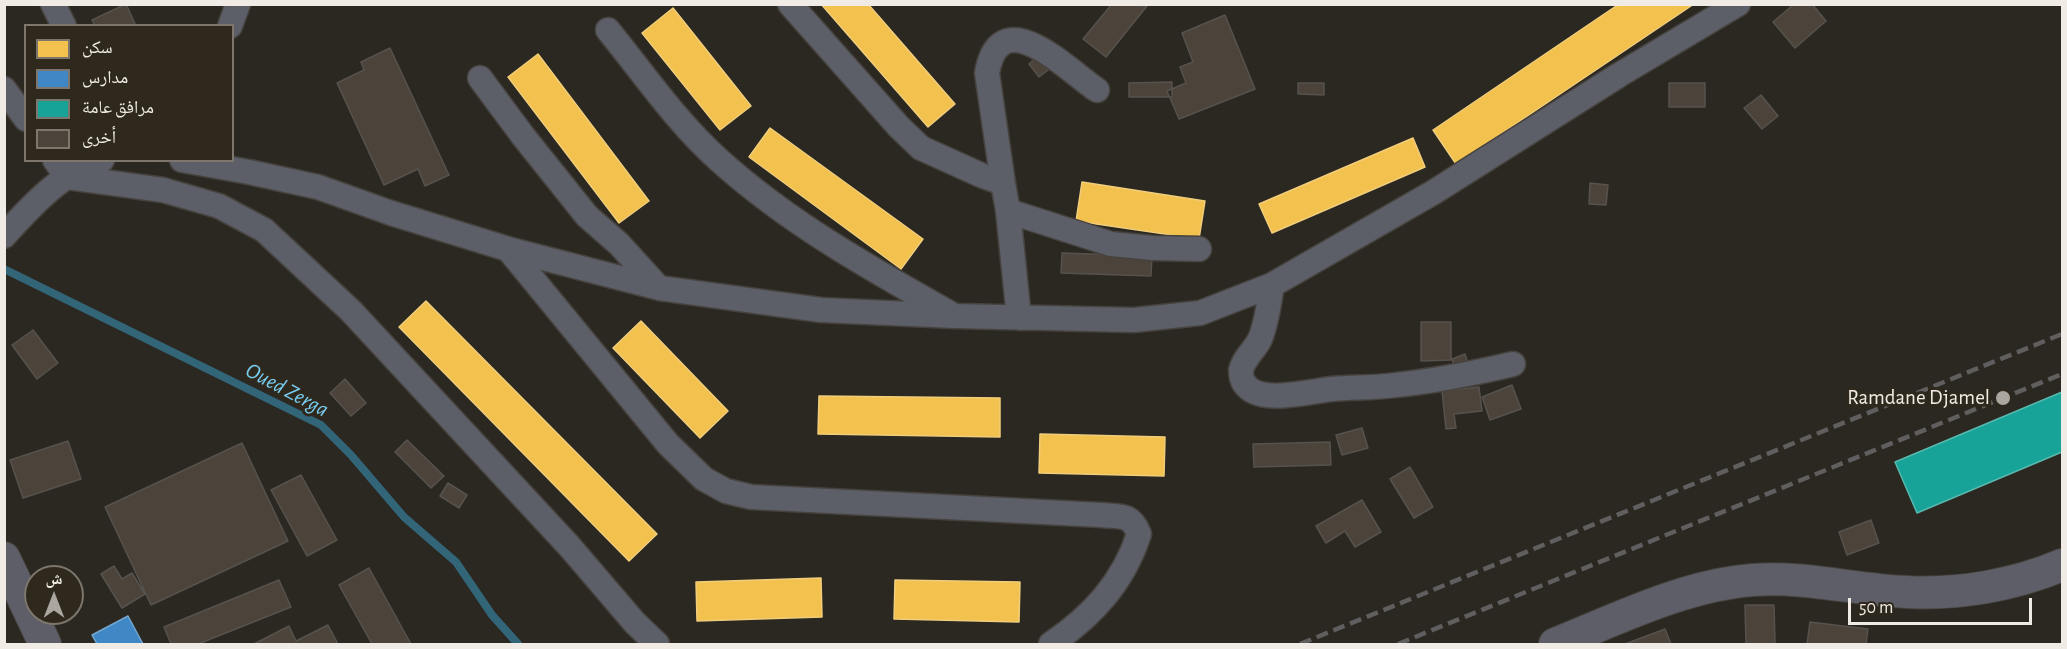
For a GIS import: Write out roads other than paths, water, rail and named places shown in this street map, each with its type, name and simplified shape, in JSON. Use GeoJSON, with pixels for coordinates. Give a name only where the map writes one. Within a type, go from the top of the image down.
{"type":"FeatureCollection","features":[{"type":"Feature","properties":{"kind":"main road"},"geometry":{"type":"LineString","coordinates":[[4,558],[45,645]]}},
{"type":"Feature","properties":{"kind":"main road"},"geometry":{"type":"LineString","coordinates":[[1555,645],[1640,609],[1708,587],[1752,580],[1799,579],[1906,592],[1944,592],[2038,576],[2062,565]]}},
{"type":"Feature","properties":{"kind":"street"},"geometry":{"type":"LineString","coordinates":[[53,4],[63,24]]}},
{"type":"Feature","properties":{"kind":"street"},"geometry":{"type":"LineString","coordinates":[[231,24],[238,4]]}},
{"type":"Feature","properties":{"kind":"street"},"geometry":{"type":"LineString","coordinates":[[790,4],[898,127],[921,148],[1003,183]]}},
{"type":"Feature","properties":{"kind":"street"},"geometry":{"type":"LineString","coordinates":[[194,162],[318,187],[391,213],[508,249],[659,288],[821,310],[1134,320],[1200,313],[1272,285],[1434,192],[1619,75],[1738,4]]}},
{"type":"Feature","properties":{"kind":"street"},"geometry":{"type":"LineString","coordinates":[[608,30],[675,113],[727,167],[775,206],[880,274],[956,316]]}},
{"type":"Feature","properties":{"kind":"street"},"geometry":{"type":"LineString","coordinates":[[1019,318],[1008,211],[987,73],[989,57],[995,46],[1005,39],[1017,38],[1033,43],[1056,57],[1079,78],[1097,90]]}},
{"type":"Feature","properties":{"kind":"street"},"geometry":{"type":"LineString","coordinates":[[480,78],[587,216],[619,244],[659,288]]}},
{"type":"Feature","properties":{"kind":"street"},"geometry":{"type":"LineString","coordinates":[[4,89],[24,116]]}},
{"type":"Feature","properties":{"kind":"street"},"geometry":{"type":"LineString","coordinates":[[61,169],[77,170],[93,162]]}},
{"type":"Feature","properties":{"kind":"street"},"geometry":{"type":"LineString","coordinates":[[4,236],[61,169]]}},
{"type":"Feature","properties":{"kind":"street"},"geometry":{"type":"LineString","coordinates":[[61,169],[163,190],[219,206],[264,230],[351,311],[657,645]]}},
{"type":"Feature","properties":{"kind":"street"},"geometry":{"type":"LineString","coordinates":[[1008,211],[1112,244],[1199,249]]}},
{"type":"Feature","properties":{"kind":"street"},"geometry":{"type":"LineString","coordinates":[[508,249],[668,444],[704,479],[726,491],[751,497],[1101,515],[1132,520],[1139,534],[1132,555],[1116,582],[1094,611],[1051,645]]}},
{"type":"Feature","properties":{"kind":"street"},"geometry":{"type":"LineString","coordinates":[[1272,285],[1268,313],[1259,340],[1245,360],[1241,372],[1244,383],[1253,391],[1286,395],[1331,389],[1396,385],[1513,364]]}},
{"type":"Feature","properties":{"kind":"waterway","name":"Oued Zerga"},"geometry":{"type":"LineString","coordinates":[[4,269],[321,425],[351,455],[404,517],[456,562],[492,615],[518,644]]}},
{"type":"Feature","properties":{"kind":"railway"},"geometry":{"type":"LineString","coordinates":[[1300,644],[2062,334]]}},
{"type":"Feature","properties":{"kind":"railway"},"geometry":{"type":"LineString","coordinates":[[1398,644],[2062,374]]}},
{"type":"Feature","properties":{"kind":"place","name":"Ramdane Djamel"},"geometry":{"type":"Point","coordinates":[2003,398]}}]}
